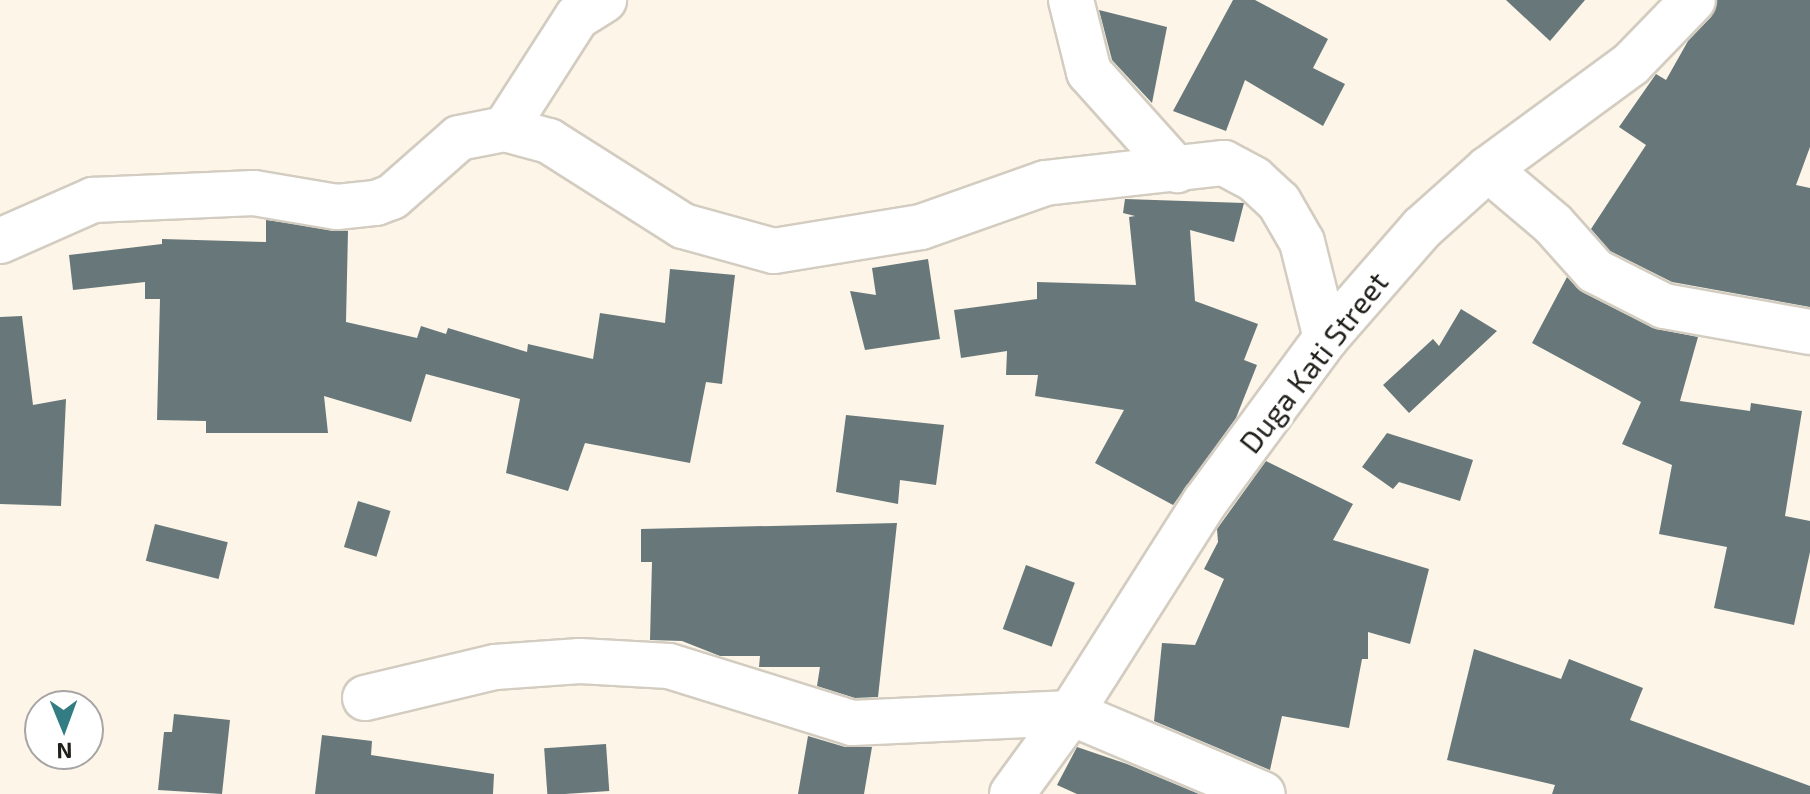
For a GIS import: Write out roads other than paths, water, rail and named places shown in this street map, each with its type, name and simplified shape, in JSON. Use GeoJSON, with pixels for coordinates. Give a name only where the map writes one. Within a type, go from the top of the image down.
{"type":"FeatureCollection","features":[{"type":"Feature","properties":{"kind":"street"},"geometry":{"type":"LineString","coordinates":[[505,129],[577,17],[604,0]]}},
{"type":"Feature","properties":{"kind":"street"},"geometry":{"type":"LineString","coordinates":[[1071,0],[1089,72],[1177,170]]}},
{"type":"Feature","properties":{"kind":"street","name":"Duga Kati Street"},"geometry":{"type":"LineString","coordinates":[[1012,794],[1071,713],[1205,502],[1326,338],[1422,228],[1488,169],[1631,64],[1693,0]]}},
{"type":"Feature","properties":{"kind":"street"},"geometry":{"type":"LineString","coordinates":[[0,241],[93,200],[254,193],[337,207],[376,203],[392,197],[459,138],[505,129],[549,141],[683,226],[774,251],[921,227],[1045,183],[1224,163],[1254,179],[1279,202],[1302,242],[1326,338]]}},
{"type":"Feature","properties":{"kind":"street"},"geometry":{"type":"LineString","coordinates":[[1488,169],[1553,224],[1595,271],[1664,306],[1810,332]]}},
{"type":"Feature","properties":{"kind":"street"},"geometry":{"type":"LineString","coordinates":[[365,698],[495,667],[580,661],[669,666],[852,723],[1071,713],[1263,794]]}}]}
